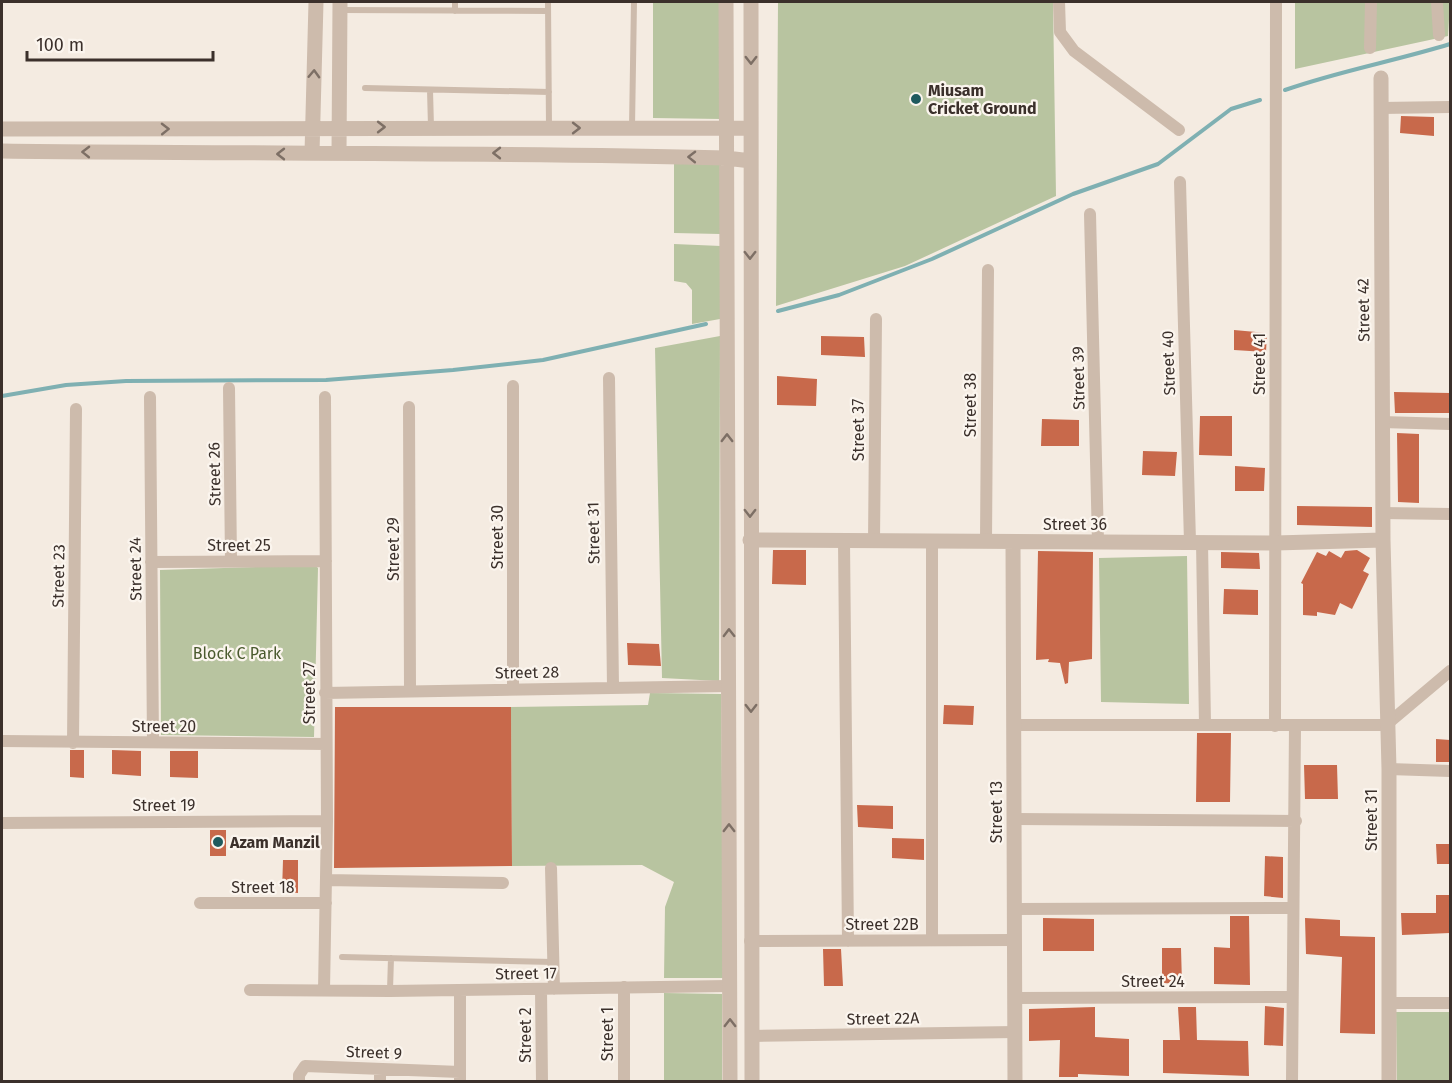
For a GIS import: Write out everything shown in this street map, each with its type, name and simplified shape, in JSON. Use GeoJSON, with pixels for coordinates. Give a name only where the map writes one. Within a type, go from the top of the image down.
{"type":"FeatureCollection","features":[{"type":"Feature","properties":{"kind":"street"},"geometry":{"type":"LineString","coordinates":[[312,153],[316,2]]}},
{"type":"Feature","properties":{"kind":"street"},"geometry":{"type":"LineString","coordinates":[[726,2],[730,1082]]}},
{"type":"Feature","properties":{"kind":"street"},"geometry":{"type":"LineString","coordinates":[[751,2],[750,941],[752,1082]]}},
{"type":"Feature","properties":{"kind":"street"},"geometry":{"type":"LineString","coordinates":[[1059,2],[1060,32],[1074,51],[1179,130]]}},
{"type":"Feature","properties":{"kind":"street","name":"Street 41"},"geometry":{"type":"LineString","coordinates":[[1275,726],[1276,2]]}},
{"type":"Feature","properties":{"kind":"street"},"geometry":{"type":"LineString","coordinates":[[1370,48],[1371,2]]}},
{"type":"Feature","properties":{"kind":"street"},"geometry":{"type":"LineString","coordinates":[[1437,2],[1439,35]]}},
{"type":"Feature","properties":{"kind":"street"},"geometry":{"type":"LineString","coordinates":[[339,153],[341,5]]}},
{"type":"Feature","properties":{"kind":"street","name":"Street 42"},"geometry":{"type":"LineString","coordinates":[[1381,78],[1383,540]]}},
{"type":"Feature","properties":{"kind":"street"},"geometry":{"type":"LineString","coordinates":[[1381,108],[1450,107]]}},
{"type":"Feature","properties":{"kind":"street"},"geometry":{"type":"LineString","coordinates":[[2,129],[751,128]]}},
{"type":"Feature","properties":{"kind":"street"},"geometry":{"type":"LineString","coordinates":[[2,151],[520,153],[726,158],[751,161]]}},
{"type":"Feature","properties":{"kind":"street","name":"Street 40"},"geometry":{"type":"LineString","coordinates":[[1180,182],[1205,725]]}},
{"type":"Feature","properties":{"kind":"street","name":"Street 39"},"geometry":{"type":"LineString","coordinates":[[1090,214],[1098,542]]}},
{"type":"Feature","properties":{"kind":"street","name":"Street 38"},"geometry":{"type":"LineString","coordinates":[[986,541],[988,270]]}},
{"type":"Feature","properties":{"kind":"street","name":"Street 37"},"geometry":{"type":"LineString","coordinates":[[874,542],[876,319]]}},
{"type":"Feature","properties":{"kind":"street","name":"Street 31"},"geometry":{"type":"LineString","coordinates":[[609,378],[613,687]]}},
{"type":"Feature","properties":{"kind":"street","name":"Street 30"},"geometry":{"type":"LineString","coordinates":[[513,386],[513,689]]}},
{"type":"Feature","properties":{"kind":"street","name":"Street 26"},"geometry":{"type":"LineString","coordinates":[[230,388],[231,561]]}},
{"type":"Feature","properties":{"kind":"street","name":"Street 24"},"geometry":{"type":"LineString","coordinates":[[150,397],[153,742]]}},
{"type":"Feature","properties":{"kind":"street","name":"Street 27"},"geometry":{"type":"LineString","coordinates":[[324,397],[327,821],[324,990]]}},
{"type":"Feature","properties":{"kind":"street","name":"Street 29"},"geometry":{"type":"LineString","coordinates":[[410,407],[410,690]]}},
{"type":"Feature","properties":{"kind":"street","name":"Street 23"},"geometry":{"type":"LineString","coordinates":[[73,743],[76,409]]}},
{"type":"Feature","properties":{"kind":"street"},"geometry":{"type":"LineString","coordinates":[[1382,422],[1450,424]]}},
{"type":"Feature","properties":{"kind":"street"},"geometry":{"type":"LineString","coordinates":[[1382,513],[1450,514]]}},
{"type":"Feature","properties":{"kind":"street","name":"Street 36"},"geometry":{"type":"LineString","coordinates":[[750,540],[1275,543],[1383,540]]}},
{"type":"Feature","properties":{"kind":"street","name":"Street 31"},"geometry":{"type":"LineString","coordinates":[[1383,540],[1386,725],[1389,770],[1389,1082]]}},
{"type":"Feature","properties":{"kind":"street"},"geometry":{"type":"LineString","coordinates":[[844,542],[848,941]]}},
{"type":"Feature","properties":{"kind":"street"},"geometry":{"type":"LineString","coordinates":[[932,542],[932,940]]}},
{"type":"Feature","properties":{"kind":"street","name":"Street 13"},"geometry":{"type":"LineString","coordinates":[[1013,542],[1015,1082]]}},
{"type":"Feature","properties":{"kind":"street","name":"Street 25"},"geometry":{"type":"LineString","coordinates":[[151,562],[326,561]]}},
{"type":"Feature","properties":{"kind":"street"},"geometry":{"type":"LineString","coordinates":[[729,600],[750,600]]}},
{"type":"Feature","properties":{"kind":"street"},"geometry":{"type":"LineString","coordinates":[[1013,725],[1386,725],[1450,671]]}},
{"type":"Feature","properties":{"kind":"street","name":"Street 28"},"geometry":{"type":"LineString","coordinates":[[325,693],[729,686]]}},
{"type":"Feature","properties":{"kind":"street"},"geometry":{"type":"LineString","coordinates":[[1292,1082],[1292,908],[1296,821],[1295,726]]}},
{"type":"Feature","properties":{"kind":"street","name":"Street 20"},"geometry":{"type":"LineString","coordinates":[[2,741],[326,744]]}},
{"type":"Feature","properties":{"kind":"street"},"geometry":{"type":"LineString","coordinates":[[1389,770],[1450,771]]}},
{"type":"Feature","properties":{"kind":"street"},"geometry":{"type":"LineString","coordinates":[[1014,819],[1296,821]]}},
{"type":"Feature","properties":{"kind":"street","name":"Street 19"},"geometry":{"type":"LineString","coordinates":[[2,823],[327,821]]}},
{"type":"Feature","properties":{"kind":"street"},"geometry":{"type":"LineString","coordinates":[[729,860],[751,862]]}},
{"type":"Feature","properties":{"kind":"street"},"geometry":{"type":"LineString","coordinates":[[551,868],[554,989]]}},
{"type":"Feature","properties":{"kind":"street"},"geometry":{"type":"LineString","coordinates":[[326,880],[503,884]]}},
{"type":"Feature","properties":{"kind":"street","name":"Street 18"},"geometry":{"type":"LineString","coordinates":[[200,903],[326,903]]}},
{"type":"Feature","properties":{"kind":"street"},"geometry":{"type":"LineString","coordinates":[[1014,909],[1292,908]]}},
{"type":"Feature","properties":{"kind":"street","name":"Street 22B"},"geometry":{"type":"LineString","coordinates":[[750,941],[1015,940]]}},
{"type":"Feature","properties":{"kind":"street","name":"Street 17"},"geometry":{"type":"LineString","coordinates":[[250,990],[390,991],[728,986]]}},
{"type":"Feature","properties":{"kind":"street","name":"Street 1"},"geometry":{"type":"LineString","coordinates":[[624,987],[624,1082]]}},
{"type":"Feature","properties":{"kind":"street","name":"Street 2"},"geometry":{"type":"LineString","coordinates":[[541,989],[542,1082]]}},
{"type":"Feature","properties":{"kind":"street"},"geometry":{"type":"LineString","coordinates":[[460,990],[460,1077]]}},
{"type":"Feature","properties":{"kind":"street","name":"Street 24"},"geometry":{"type":"LineString","coordinates":[[1015,998],[1292,997]]}},
{"type":"Feature","properties":{"kind":"street"},"geometry":{"type":"LineString","coordinates":[[1389,1003],[1450,1003]]}},
{"type":"Feature","properties":{"kind":"street","name":"Street 22A"},"geometry":{"type":"LineString","coordinates":[[751,1036],[1015,1032]]}},
{"type":"Feature","properties":{"kind":"street","name":"Street 9"},"geometry":{"type":"LineString","coordinates":[[296,1079],[305,1066],[380,1075],[460,1077]]}},
{"type":"Feature","properties":{"kind":"lane"},"geometry":{"type":"LineString","coordinates":[[376,2],[376,10]]}},
{"type":"Feature","properties":{"kind":"lane"},"geometry":{"type":"LineString","coordinates":[[455,2],[455,10]]}},
{"type":"Feature","properties":{"kind":"lane"},"geometry":{"type":"LineString","coordinates":[[548,2],[549,128]]}},
{"type":"Feature","properties":{"kind":"lane"},"geometry":{"type":"LineString","coordinates":[[632,128],[634,2]]}},
{"type":"Feature","properties":{"kind":"lane"},"geometry":{"type":"LineString","coordinates":[[341,5],[376,10],[548,11]]}},
{"type":"Feature","properties":{"kind":"lane"},"geometry":{"type":"LineString","coordinates":[[365,88],[549,92]]}},
{"type":"Feature","properties":{"kind":"lane"},"geometry":{"type":"LineString","coordinates":[[430,90],[431,128]]}},
{"type":"Feature","properties":{"kind":"lane"},"geometry":{"type":"LineString","coordinates":[[342,957],[553,962]]}},
{"type":"Feature","properties":{"kind":"lane"},"geometry":{"type":"LineString","coordinates":[[390,991],[392,958]]}},
{"type":"Feature","properties":{"kind":"green space"},"geometry":{"type":"Polygon","coordinates":[[[653,2],[720,2],[721,119],[653,118],[653,2]]]}},
{"type":"Feature","properties":{"kind":"green space","name":"Miusam Cricket Ground"},"geometry":{"type":"Polygon","coordinates":[[[778,2],[1053,2],[1056,196],[905,266],[776,306],[778,2]]]}},
{"type":"Feature","properties":{"kind":"green space"},"geometry":{"type":"Polygon","coordinates":[[[1295,2],[1450,2],[1448,36],[1295,69],[1295,2]]]}},
{"type":"Feature","properties":{"kind":"green space"},"geometry":{"type":"Polygon","coordinates":[[[674,162],[721,163],[720,234],[674,233],[674,162]]]}},
{"type":"Feature","properties":{"kind":"green space"},"geometry":{"type":"Polygon","coordinates":[[[674,244],[721,246],[720,319],[692,324],[692,290],[686,283],[674,281],[674,244]]]}},
{"type":"Feature","properties":{"kind":"green space"},"geometry":{"type":"Polygon","coordinates":[[[720,336],[719,681],[662,678],[655,348],[720,336]]]}},
{"type":"Feature","properties":{"kind":"green space"},"geometry":{"type":"Polygon","coordinates":[[[1187,556],[1189,704],[1101,702],[1099,558],[1187,556]]]}},
{"type":"Feature","properties":{"kind":"green space","name":"Block C Park"},"geometry":{"type":"Polygon","coordinates":[[[315,565],[318,568],[314,737],[161,735],[160,570],[315,565]]]}},
{"type":"Feature","properties":{"kind":"green space"},"geometry":{"type":"Polygon","coordinates":[[[650,693],[721,694],[724,978],[664,978],[665,907],[674,882],[642,865],[512,866],[511,707],[648,705],[650,693]]]}},
{"type":"Feature","properties":{"kind":"green space"},"geometry":{"type":"Polygon","coordinates":[[[664,993],[722,994],[722,1081],[664,1081],[664,993]]]}},
{"type":"Feature","properties":{"kind":"green space"},"geometry":{"type":"Polygon","coordinates":[[[1396,1012],[1450,1012],[1450,1081],[1397,1081],[1396,1012]]]}},
{"type":"Feature","properties":{"kind":"building"},"geometry":{"type":"Polygon","coordinates":[[[1401,116],[1434,117],[1434,136],[1400,133],[1401,116]]]}},
{"type":"Feature","properties":{"kind":"building"},"geometry":{"type":"Polygon","coordinates":[[[1234,330],[1267,333],[1266,352],[1234,350],[1234,330]]]}},
{"type":"Feature","properties":{"kind":"building"},"geometry":{"type":"Polygon","coordinates":[[[821,336],[864,337],[865,357],[821,355],[821,336]]]}},
{"type":"Feature","properties":{"kind":"building"},"geometry":{"type":"Polygon","coordinates":[[[777,376],[817,379],[816,406],[777,405],[777,376]]]}},
{"type":"Feature","properties":{"kind":"building"},"geometry":{"type":"Polygon","coordinates":[[[1394,392],[1450,393],[1450,413],[1395,413],[1394,392]]]}},
{"type":"Feature","properties":{"kind":"building"},"geometry":{"type":"Polygon","coordinates":[[[1200,416],[1232,416],[1232,456],[1199,455],[1200,416]]]}},
{"type":"Feature","properties":{"kind":"building"},"geometry":{"type":"Polygon","coordinates":[[[1042,419],[1079,420],[1079,446],[1041,446],[1042,419]]]}},
{"type":"Feature","properties":{"kind":"building"},"geometry":{"type":"Polygon","coordinates":[[[1397,433],[1419,434],[1419,503],[1398,502],[1397,433]]]}},
{"type":"Feature","properties":{"kind":"building"},"geometry":{"type":"Polygon","coordinates":[[[1143,451],[1177,452],[1175,476],[1142,475],[1143,451]]]}},
{"type":"Feature","properties":{"kind":"building"},"geometry":{"type":"Polygon","coordinates":[[[1235,466],[1265,468],[1264,491],[1235,491],[1235,466]]]}},
{"type":"Feature","properties":{"kind":"building"},"geometry":{"type":"Polygon","coordinates":[[[1297,506],[1372,507],[1372,527],[1297,525],[1297,506]]]}},
{"type":"Feature","properties":{"kind":"building"},"geometry":{"type":"Polygon","coordinates":[[[773,550],[806,550],[806,585],[772,584],[773,550]]]}},
{"type":"Feature","properties":{"kind":"building"},"geometry":{"type":"Polygon","coordinates":[[[1357,550],[1370,558],[1363,571],[1369,574],[1352,609],[1340,603],[1335,615],[1317,612],[1317,616],[1303,615],[1303,584],[1301,583],[1317,552],[1326,556],[1329,551],[1341,558],[1345,551],[1357,550]]]}},
{"type":"Feature","properties":{"kind":"building"},"geometry":{"type":"Polygon","coordinates":[[[1038,551],[1093,552],[1092,659],[1069,662],[1068,683],[1065,684],[1060,663],[1048,662],[1049,659],[1036,660],[1038,551]]]}},
{"type":"Feature","properties":{"kind":"building"},"geometry":{"type":"Polygon","coordinates":[[[1221,552],[1259,553],[1260,569],[1221,568],[1221,552]]]}},
{"type":"Feature","properties":{"kind":"building"},"geometry":{"type":"Polygon","coordinates":[[[1224,589],[1258,590],[1258,615],[1223,614],[1224,589]]]}},
{"type":"Feature","properties":{"kind":"building"},"geometry":{"type":"Polygon","coordinates":[[[627,643],[659,644],[661,666],[628,665],[627,643]]]}},
{"type":"Feature","properties":{"kind":"building"},"geometry":{"type":"Polygon","coordinates":[[[944,705],[974,706],[973,725],[943,724],[944,705]]]}},
{"type":"Feature","properties":{"kind":"building"},"geometry":{"type":"Polygon","coordinates":[[[335,707],[511,707],[512,866],[334,868],[335,707]]]}},
{"type":"Feature","properties":{"kind":"building"},"geometry":{"type":"Polygon","coordinates":[[[1197,733],[1231,733],[1230,802],[1196,802],[1197,733]]]}},
{"type":"Feature","properties":{"kind":"building"},"geometry":{"type":"Polygon","coordinates":[[[1436,739],[1450,740],[1450,762],[1436,762],[1436,739]]]}},
{"type":"Feature","properties":{"kind":"building"},"geometry":{"type":"Polygon","coordinates":[[[70,750],[84,750],[84,778],[70,777],[70,750]]]}},
{"type":"Feature","properties":{"kind":"building"},"geometry":{"type":"Polygon","coordinates":[[[112,750],[141,751],[141,776],[112,774],[112,750]]]}},
{"type":"Feature","properties":{"kind":"building"},"geometry":{"type":"Polygon","coordinates":[[[170,751],[198,751],[198,778],[170,777],[170,751]]]}},
{"type":"Feature","properties":{"kind":"building"},"geometry":{"type":"Polygon","coordinates":[[[1304,765],[1337,765],[1338,799],[1305,799],[1304,765]]]}},
{"type":"Feature","properties":{"kind":"building"},"geometry":{"type":"Polygon","coordinates":[[[857,805],[893,806],[893,829],[858,827],[857,805]]]}},
{"type":"Feature","properties":{"kind":"building","name":"Azam Manzil"},"geometry":{"type":"Polygon","coordinates":[[[210,830],[226,830],[226,856],[210,856],[210,830]]]}},
{"type":"Feature","properties":{"kind":"building"},"geometry":{"type":"Polygon","coordinates":[[[892,838],[924,839],[924,860],[892,858],[892,838]]]}},
{"type":"Feature","properties":{"kind":"building"},"geometry":{"type":"Polygon","coordinates":[[[1436,844],[1450,844],[1450,864],[1437,864],[1436,844]]]}},
{"type":"Feature","properties":{"kind":"building"},"geometry":{"type":"Polygon","coordinates":[[[1265,856],[1283,857],[1283,898],[1264,896],[1265,856]]]}},
{"type":"Feature","properties":{"kind":"building"},"geometry":{"type":"Polygon","coordinates":[[[283,860],[298,860],[298,893],[282,892],[283,860]]]}},
{"type":"Feature","properties":{"kind":"building"},"geometry":{"type":"Polygon","coordinates":[[[1436,895],[1450,895],[1450,933],[1402,935],[1401,913],[1436,913],[1436,895]]]}},
{"type":"Feature","properties":{"kind":"building"},"geometry":{"type":"Polygon","coordinates":[[[1230,916],[1249,916],[1250,985],[1214,984],[1214,947],[1230,948],[1230,916]]]}},
{"type":"Feature","properties":{"kind":"building"},"geometry":{"type":"Polygon","coordinates":[[[1043,918],[1094,919],[1094,951],[1043,951],[1043,918]]]}},
{"type":"Feature","properties":{"kind":"building"},"geometry":{"type":"Polygon","coordinates":[[[1305,918],[1340,920],[1340,936],[1375,937],[1375,1034],[1340,1033],[1342,957],[1306,954],[1305,918]]]}},
{"type":"Feature","properties":{"kind":"building"},"geometry":{"type":"Polygon","coordinates":[[[1162,948],[1181,948],[1182,984],[1162,983],[1162,948]]]}},
{"type":"Feature","properties":{"kind":"building"},"geometry":{"type":"Polygon","coordinates":[[[823,949],[841,949],[843,986],[824,986],[823,949]]]}},
{"type":"Feature","properties":{"kind":"building"},"geometry":{"type":"Polygon","coordinates":[[[1265,1006],[1284,1008],[1283,1046],[1264,1045],[1265,1006]]]}},
{"type":"Feature","properties":{"kind":"building"},"geometry":{"type":"Polygon","coordinates":[[[1095,1007],[1095,1037],[1129,1039],[1129,1076],[1078,1074],[1078,1077],[1059,1077],[1060,1040],[1029,1041],[1029,1009],[1095,1007]]]}},
{"type":"Feature","properties":{"kind":"building"},"geometry":{"type":"Polygon","coordinates":[[[1178,1007],[1196,1007],[1197,1040],[1248,1041],[1249,1076],[1163,1073],[1163,1040],[1180,1040],[1178,1007]]]}},
{"type":"Feature","properties":{"kind":"waterway"},"geometry":{"type":"LineString","coordinates":[[1285,90],[1450,44]]}},
{"type":"Feature","properties":{"kind":"waterway"},"geometry":{"type":"LineString","coordinates":[[778,311],[839,295],[932,259],[1073,194],[1158,164],[1231,109],[1260,100]]}},
{"type":"Feature","properties":{"kind":"waterway"},"geometry":{"type":"LineString","coordinates":[[2,396],[66,385],[126,381],[326,380],[453,370],[543,360],[706,324]]}},
{"type":"Feature","properties":{"kind":"place","name":"Miusam Cricket Ground"},"geometry":{"type":"Point","coordinates":[916,99]}},
{"type":"Feature","properties":{"kind":"place","name":"Azam Manzil"},"geometry":{"type":"Point","coordinates":[218,842]}}]}
